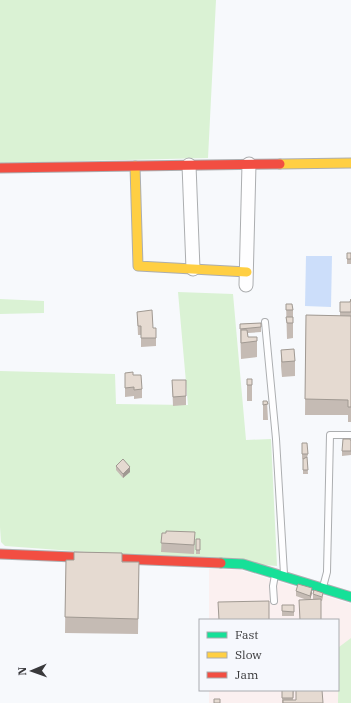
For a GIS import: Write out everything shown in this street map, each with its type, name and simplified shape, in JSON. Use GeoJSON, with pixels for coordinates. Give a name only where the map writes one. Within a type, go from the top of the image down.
{"type":"FeatureCollection","features":[{"type":"Feature","properties":{"kind":"street"},"geometry":{"type":"LineString","coordinates":[[0,168],[351,163]]}},
{"type":"Feature","properties":{"kind":"street"},"geometry":{"type":"LineString","coordinates":[[246,285],[249,164]]}},
{"type":"Feature","properties":{"kind":"street"},"geometry":{"type":"LineString","coordinates":[[189,165],[193,269]]}},
{"type":"Feature","properties":{"kind":"street"},"geometry":{"type":"LineString","coordinates":[[135,166],[138,266],[247,272]]}},
{"type":"Feature","properties":{"kind":"street"},"geometry":{"type":"LineString","coordinates":[[0,554],[243,564],[351,597]]}},
{"type":"Feature","properties":{"kind":"lane"},"geometry":{"type":"LineString","coordinates":[[265,322],[276,438],[285,566],[273,586],[274,601]]}},
{"type":"Feature","properties":{"kind":"lane"},"geometry":{"type":"LineString","coordinates":[[322,588],[327,572],[330,435],[351,435]]}},
{"type":"Feature","properties":{"kind":"shaded area"},"geometry":{"type":"Polygon","coordinates":[[[209,569],[240,570],[351,604],[351,703],[209,703],[209,691],[339,691],[339,619],[209,619],[209,569]]]}},
{"type":"Feature","properties":{"kind":"green space"},"geometry":{"type":"Polygon","coordinates":[[[0,0],[216,0],[208,158],[0,163],[0,0]]]}},
{"type":"Feature","properties":{"kind":"green space"},"geometry":{"type":"Polygon","coordinates":[[[178,292],[233,294],[246,440],[271,439],[277,566],[5,546],[1,542],[0,527],[0,371],[115,374],[116,404],[188,405],[178,292]]]}},
{"type":"Feature","properties":{"kind":"green space"},"geometry":{"type":"Polygon","coordinates":[[[0,299],[44,301],[44,313],[0,314],[0,299]]]}},
{"type":"Feature","properties":{"kind":"green space"},"geometry":{"type":"Polygon","coordinates":[[[351,638],[351,703],[338,703],[339,647],[351,638]]]}},
{"type":"Feature","properties":{"kind":"water"},"geometry":{"type":"Polygon","coordinates":[[[306,256],[332,256],[331,307],[305,306],[306,256]]]}},
{"type":"Feature","properties":{"kind":"building"},"geometry":{"type":"Polygon","coordinates":[[[347,253],[351,253],[351,259],[347,259],[347,253]]]}},
{"type":"Feature","properties":{"kind":"building"},"geometry":{"type":"Polygon","coordinates":[[[351,299],[351,312],[340,312],[340,302],[350,302],[351,299]]]}},
{"type":"Feature","properties":{"kind":"building"},"geometry":{"type":"Polygon","coordinates":[[[286,304],[292,304],[293,310],[286,310],[286,304]]]}},
{"type":"Feature","properties":{"kind":"building"},"geometry":{"type":"Polygon","coordinates":[[[152,310],[153,328],[156,328],[156,338],[141,338],[141,326],[138,326],[137,312],[152,310]]]}},
{"type":"Feature","properties":{"kind":"building"},"geometry":{"type":"Polygon","coordinates":[[[306,315],[351,316],[351,407],[348,407],[348,400],[305,399],[306,315]]]}},
{"type":"Feature","properties":{"kind":"building"},"geometry":{"type":"Polygon","coordinates":[[[286,317],[293,317],[293,323],[287,323],[286,317]]]}},
{"type":"Feature","properties":{"kind":"building"},"geometry":{"type":"Polygon","coordinates":[[[261,323],[261,327],[240,329],[240,324],[261,323]]]}},
{"type":"Feature","properties":{"kind":"building"},"geometry":{"type":"Polygon","coordinates":[[[241,330],[247,330],[248,337],[257,337],[257,341],[241,343],[241,330]]]}},
{"type":"Feature","properties":{"kind":"building"},"geometry":{"type":"Polygon","coordinates":[[[294,349],[295,361],[282,362],[281,350],[294,349]]]}},
{"type":"Feature","properties":{"kind":"building"},"geometry":{"type":"Polygon","coordinates":[[[133,372],[133,375],[141,375],[142,389],[134,390],[134,387],[125,388],[125,373],[133,372]]]}},
{"type":"Feature","properties":{"kind":"building"},"geometry":{"type":"Polygon","coordinates":[[[247,379],[252,379],[252,385],[247,385],[247,379]]]}},
{"type":"Feature","properties":{"kind":"building"},"geometry":{"type":"Polygon","coordinates":[[[172,380],[186,380],[186,396],[173,397],[172,380]]]}},
{"type":"Feature","properties":{"kind":"building"},"geometry":{"type":"Polygon","coordinates":[[[263,401],[267,401],[268,404],[263,405],[263,401]]]}},
{"type":"Feature","properties":{"kind":"building"},"geometry":{"type":"Polygon","coordinates":[[[343,439],[350,439],[351,451],[342,451],[343,439]]]}},
{"type":"Feature","properties":{"kind":"building"},"geometry":{"type":"Polygon","coordinates":[[[302,443],[307,443],[308,454],[302,454],[302,443]]]}},
{"type":"Feature","properties":{"kind":"building"},"geometry":{"type":"Polygon","coordinates":[[[307,457],[308,470],[303,470],[303,459],[307,457]]]}},
{"type":"Feature","properties":{"kind":"building"},"geometry":{"type":"Polygon","coordinates":[[[123,459],[130,467],[123,474],[116,466],[123,459]]]}},
{"type":"Feature","properties":{"kind":"building"},"geometry":{"type":"Polygon","coordinates":[[[166,531],[195,532],[194,545],[161,543],[162,533],[166,533],[166,531]]]}},
{"type":"Feature","properties":{"kind":"building"},"geometry":{"type":"Polygon","coordinates":[[[196,539],[200,539],[200,550],[196,550],[196,539]]]}},
{"type":"Feature","properties":{"kind":"building"},"geometry":{"type":"Polygon","coordinates":[[[74,552],[122,553],[122,562],[139,562],[138,619],[65,617],[66,560],[74,560],[74,552]]]}},
{"type":"Feature","properties":{"kind":"building"},"geometry":{"type":"Polygon","coordinates":[[[298,584],[312,588],[310,596],[296,591],[298,584]]]}},
{"type":"Feature","properties":{"kind":"building"},"geometry":{"type":"Polygon","coordinates":[[[314,590],[323,593],[322,597],[313,594],[314,590]]]}},
{"type":"Feature","properties":{"kind":"building"},"geometry":{"type":"Polygon","coordinates":[[[321,599],[321,619],[300,619],[299,600],[321,599]]]}},
{"type":"Feature","properties":{"kind":"building"},"geometry":{"type":"Polygon","coordinates":[[[269,601],[269,619],[219,619],[218,602],[269,601]]]}},
{"type":"Feature","properties":{"kind":"building"},"geometry":{"type":"Polygon","coordinates":[[[282,605],[294,605],[294,612],[282,611],[282,605]]]}},
{"type":"Feature","properties":{"kind":"building"},"geometry":{"type":"Polygon","coordinates":[[[282,691],[293,691],[293,698],[282,698],[282,691]]]}},
{"type":"Feature","properties":{"kind":"building"},"geometry":{"type":"Polygon","coordinates":[[[296,691],[322,691],[323,703],[283,703],[283,700],[296,700],[296,691]]]}},
{"type":"Feature","properties":{"kind":"building"},"geometry":{"type":"Polygon","coordinates":[[[214,699],[220,699],[220,703],[214,703],[214,699]]]}},
{"type":"Feature","properties":{"kind":"traffic: fast"},"geometry":{"type":"LineString","coordinates":[[221,563],[243,564],[351,597]]}},
{"type":"Feature","properties":{"kind":"traffic: slow"},"geometry":{"type":"LineString","coordinates":[[280,164],[351,163]]}},
{"type":"Feature","properties":{"kind":"traffic: slow"},"geometry":{"type":"LineString","coordinates":[[135,166],[138,266],[247,272]]}},
{"type":"Feature","properties":{"kind":"traffic: jam"},"geometry":{"type":"LineString","coordinates":[[0,168],[280,164]]}},
{"type":"Feature","properties":{"kind":"traffic: jam"},"geometry":{"type":"LineString","coordinates":[[0,554],[221,563]]}}]}
